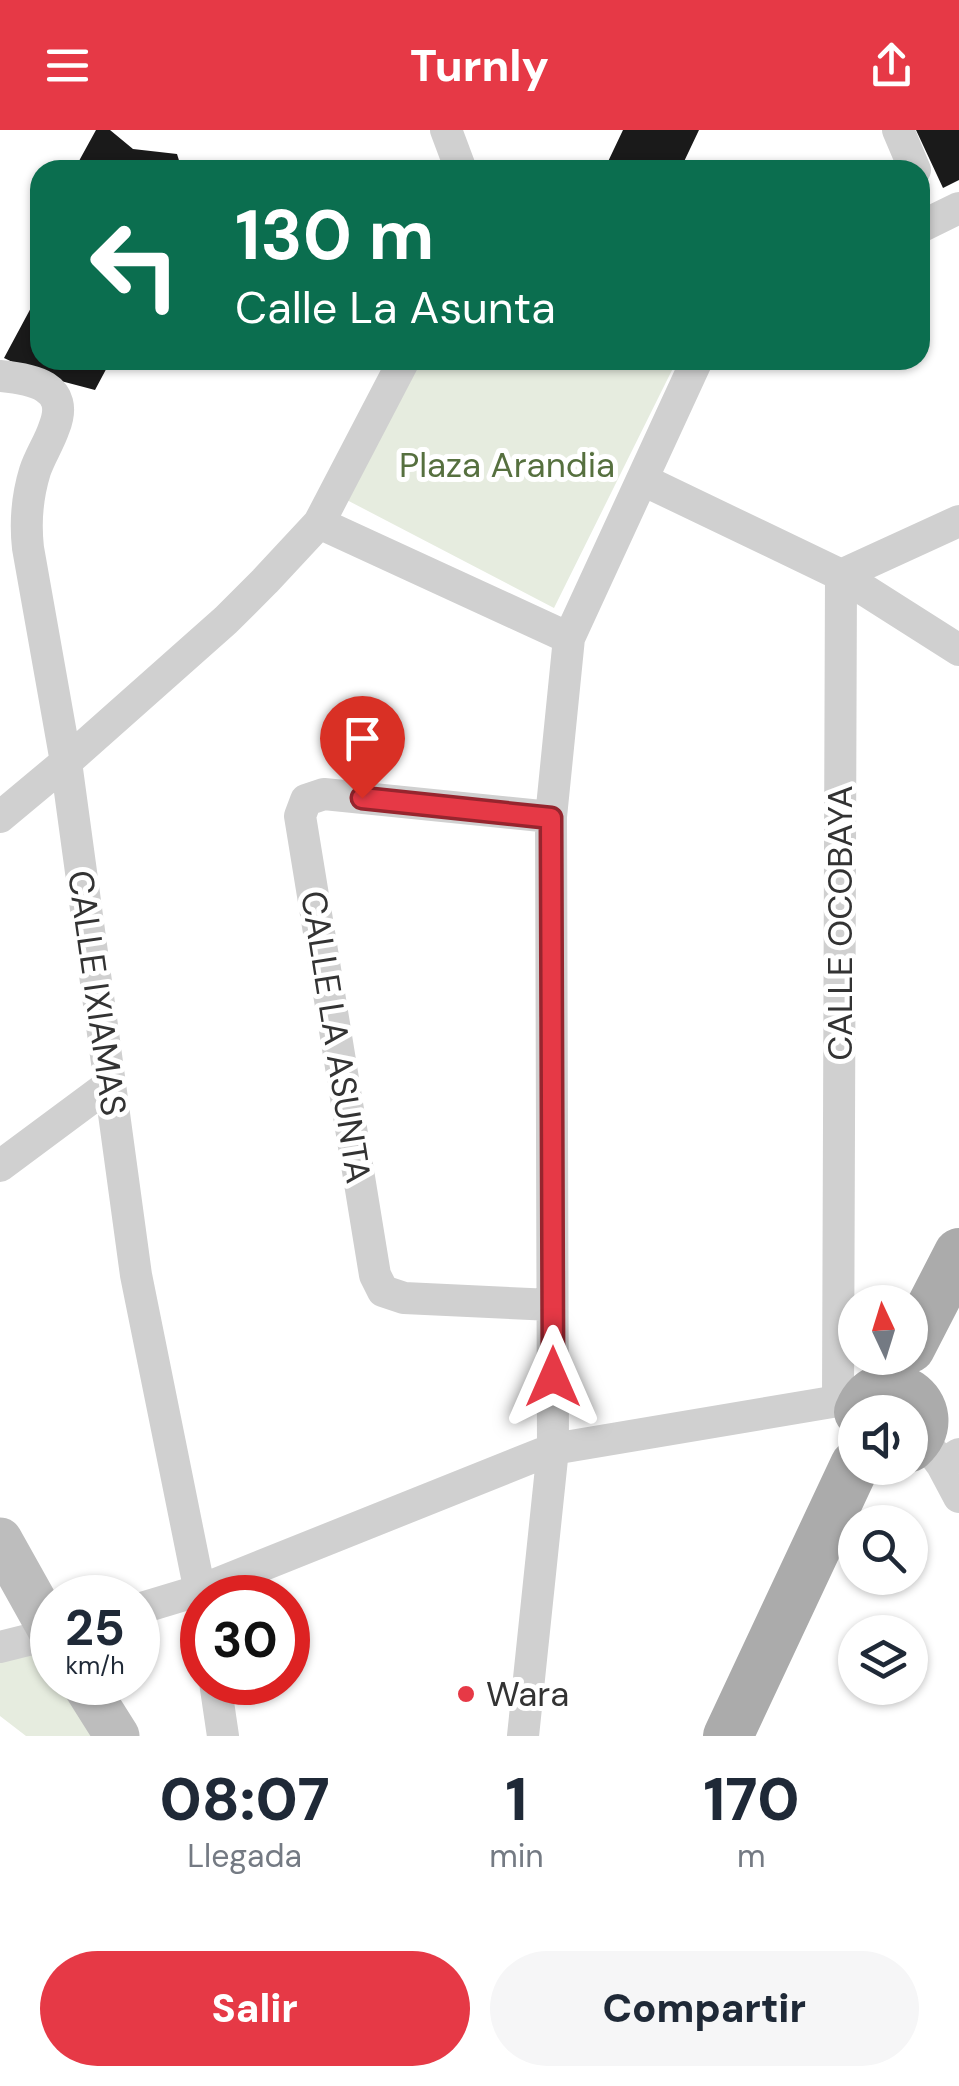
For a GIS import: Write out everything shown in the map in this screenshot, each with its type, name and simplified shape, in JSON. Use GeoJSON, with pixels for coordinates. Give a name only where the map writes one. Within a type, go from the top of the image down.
{"type":"FeatureCollection","features":[{"type":"Feature","properties":{"kind":"main road"},"geometry":{"type":"LineString","coordinates":[[907,1395],[959,1253]]}},
{"type":"Feature","properties":{"kind":"main road"},"geometry":{"type":"LineString","coordinates":[[913,1395],[959,1325]]}},
{"type":"Feature","properties":{"kind":"main road"},"geometry":{"type":"LineString","coordinates":[[728,1736],[846,1485]]}},
{"type":"Feature","properties":{"kind":"main road"},"geometry":{"type":"LineString","coordinates":[[759,1736],[838,1571]]}},
{"type":"Feature","properties":{"kind":"street"},"geometry":{"type":"LineString","coordinates":[[446,130],[457,160]]}},
{"type":"Feature","properties":{"kind":"street"},"geometry":{"type":"LineString","coordinates":[[898,130],[911,160]]}},
{"type":"Feature","properties":{"kind":"street"},"geometry":{"type":"LineString","coordinates":[[0,817],[239,607],[319,522],[399,370]]}},
{"type":"Feature","properties":{"kind":"street"},"geometry":{"type":"LineString","coordinates":[[523,1736],[553,1449],[551,818],[569,638],[692,370]]}},
{"type":"Feature","properties":{"kind":"street","name":"CALLE IXIAMAS"},"geometry":{"type":"LineString","coordinates":[[0,376],[36,381],[49,388],[58,411],[28,497],[28,548],[66,762],[136,1275],[198,1575]]}},
{"type":"Feature","properties":{"kind":"street"},"geometry":{"type":"LineString","coordinates":[[643,480],[841,574],[959,650]]}},
{"type":"Feature","properties":{"kind":"street"},"geometry":{"type":"LineString","coordinates":[[841,574],[959,521]]}},
{"type":"Feature","properties":{"kind":"street"},"geometry":{"type":"LineString","coordinates":[[319,522],[569,638]]}},
{"type":"Feature","properties":{"kind":"street","name":"CALLE OCOBAYA"},"geometry":{"type":"LineString","coordinates":[[841,574],[899,1395]]}},
{"type":"Feature","properties":{"kind":"street","name":"CALLE LA ASUNTA"},"geometry":{"type":"LineString","coordinates":[[551,818],[324,794],[306,800],[300,816],[375,1275],[384,1291],[404,1298],[552,1305]]}},
{"type":"Feature","properties":{"kind":"street"},"geometry":{"type":"LineString","coordinates":[[0,1166],[109,1085]]}},
{"type":"Feature","properties":{"kind":"street"},"geometry":{"type":"LineString","coordinates":[[252,1575],[553,1449],[838,1421]]}},
{"type":"Feature","properties":{"kind":"street","name":"CALLE OCOBAYA"},"geometry":{"type":"LineString","coordinates":[[928,1454],[959,1497]]}},
{"type":"Feature","properties":{"kind":"street"},"geometry":{"type":"LineString","coordinates":[[0,1540],[30,1594]]}},
{"type":"Feature","properties":{"kind":"street"},"geometry":{"type":"LineString","coordinates":[[0,1647],[30,1640]]}},
{"type":"Feature","properties":{"kind":"street"},"geometry":{"type":"LineString","coordinates":[[97,1705],[117,1736]]}},
{"type":"Feature","properties":{"kind":"street"},"geometry":{"type":"LineString","coordinates":[[218,1705],[223,1736]]}},
{"type":"Feature","properties":{"kind":"green space","name":"Plaza Arandia"},"geometry":{"type":"Polygon","coordinates":[[[409,370],[672,370],[554,608],[343,498],[409,370]]]}},
{"type":"Feature","properties":{"kind":"green space"},"geometry":{"type":"Polygon","coordinates":[[[30,1648],[30,1705],[78,1705],[96,1736],[26,1736],[0,1716],[0,1656],[30,1648]]]}},
{"type":"Feature","properties":{"kind":"building"},"geometry":{"type":"Polygon","coordinates":[[[96,130],[110,130],[133,149],[177,154],[179,160],[80,160],[96,130]]]}},
{"type":"Feature","properties":{"kind":"building"},"geometry":{"type":"Polygon","coordinates":[[[623,130],[699,130],[685,160],[609,160],[623,130]]]}},
{"type":"Feature","properties":{"kind":"building"},"geometry":{"type":"Polygon","coordinates":[[[916,130],[959,130],[959,180],[943,188],[916,130]]]}},
{"type":"Feature","properties":{"kind":"building"},"geometry":{"type":"Polygon","coordinates":[[[30,310],[30,370],[106,370],[95,390],[42,376],[4,358],[30,310]]]}},
{"type":"Feature","properties":{"kind":"place","name":"Wara"},"geometry":{"type":"Point","coordinates":[466,1694]}},
{"type":"Feature","properties":{"kind":"route"},"geometry":{"type":"LineString","coordinates":[[362,798],[551,818],[553,1377]]}}]}
